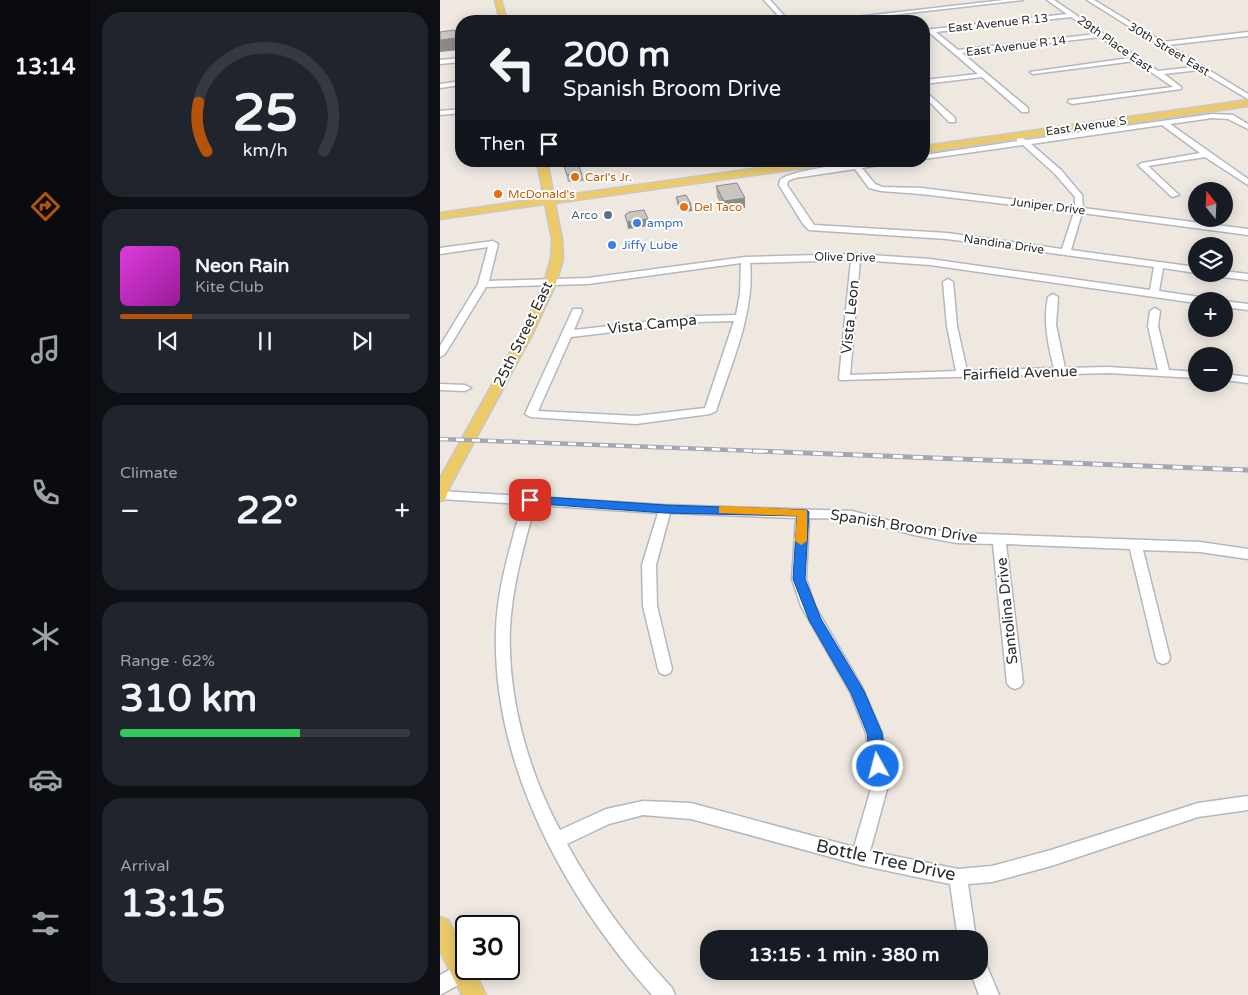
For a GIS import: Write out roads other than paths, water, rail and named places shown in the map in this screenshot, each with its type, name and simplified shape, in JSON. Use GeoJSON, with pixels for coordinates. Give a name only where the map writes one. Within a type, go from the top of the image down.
{"type":"FeatureCollection","features":[{"type":"Feature","properties":{"kind":"main road"},"geometry":{"type":"LineString","coordinates":[[498,0],[502,15]]}},
{"type":"Feature","properties":{"kind":"main road","name":"East Avenue S"},"geometry":{"type":"LineString","coordinates":[[930,148],[1248,103]]}},
{"type":"Feature","properties":{"kind":"main road","name":"25th Street East"},"geometry":{"type":"LineString","coordinates":[[440,496],[526,335],[550,283],[557,259],[557,239],[543,167]]}},
{"type":"Feature","properties":{"kind":"main road"},"geometry":{"type":"LineString","coordinates":[[440,216],[758,167]]}},
{"type":"Feature","properties":{"kind":"main road"},"geometry":{"type":"LineString","coordinates":[[440,928],[455,958]]}},
{"type":"Feature","properties":{"kind":"main road"},"geometry":{"type":"LineString","coordinates":[[466,980],[474,995]]}},
{"type":"Feature","properties":{"kind":"street"},"geometry":{"type":"LineString","coordinates":[[767,0],[781,15]]}},
{"type":"Feature","properties":{"kind":"street"},"geometry":{"type":"LineString","coordinates":[[885,15],[980,2],[1020,0]]}},
{"type":"Feature","properties":{"kind":"street","name":"29th Place East"},"geometry":{"type":"LineString","coordinates":[[1050,0],[1104,35],[1135,59],[1179,88],[1072,102]]}},
{"type":"Feature","properties":{"kind":"street","name":"30th Street East"},"geometry":{"type":"LineString","coordinates":[[1090,0],[1248,97]]}},
{"type":"Feature","properties":{"kind":"street","name":"East Avenue R 13"},"geometry":{"type":"LineString","coordinates":[[930,31],[1073,15]]}},
{"type":"Feature","properties":{"kind":"street"},"geometry":{"type":"LineString","coordinates":[[930,32],[957,52],[1025,110]]}},
{"type":"Feature","properties":{"kind":"street"},"geometry":{"type":"LineString","coordinates":[[1160,44],[1248,34]]}},
{"type":"Feature","properties":{"kind":"street","name":"East Avenue R 14"},"geometry":{"type":"LineString","coordinates":[[957,52],[1104,35]]}},
{"type":"Feature","properties":{"kind":"street"},"geometry":{"type":"LineString","coordinates":[[1033,72],[1135,59]]}},
{"type":"Feature","properties":{"kind":"street"},"geometry":{"type":"LineString","coordinates":[[440,62],[455,61]]}},
{"type":"Feature","properties":{"kind":"street"},"geometry":{"type":"LineString","coordinates":[[1158,73],[1200,68]]}},
{"type":"Feature","properties":{"kind":"street"},"geometry":{"type":"LineString","coordinates":[[930,81],[983,75]]}},
{"type":"Feature","properties":{"kind":"street"},"geometry":{"type":"LineString","coordinates":[[440,86],[455,84]]}},
{"type":"Feature","properties":{"kind":"street"},"geometry":{"type":"LineString","coordinates":[[930,98],[952,120]]}},
{"type":"Feature","properties":{"kind":"street"},"geometry":{"type":"LineString","coordinates":[[440,113],[455,111]]}},
{"type":"Feature","properties":{"kind":"street","name":"East Avenue S"},"geometry":{"type":"LineString","coordinates":[[930,156],[1212,116],[1230,117],[1248,128]]}},
{"type":"Feature","properties":{"kind":"street"},"geometry":{"type":"LineString","coordinates":[[1163,123],[1248,183]]}},
{"type":"Feature","properties":{"kind":"street"},"geometry":{"type":"LineString","coordinates":[[1016,136],[1058,172],[1079,197],[1079,210],[1066,252]]}},
{"type":"Feature","properties":{"kind":"street"},"geometry":{"type":"LineString","coordinates":[[1175,195],[1142,165],[1207,154]]}},
{"type":"Feature","properties":{"kind":"street","name":"Juniper Drive"},"geometry":{"type":"LineString","coordinates":[[857,167],[872,186],[881,189],[921,191],[1248,232]]}},
{"type":"Feature","properties":{"kind":"street","name":"Nandina Drive"},"geometry":{"type":"LineString","coordinates":[[857,167],[792,176],[784,180],[783,185],[807,224],[812,228],[913,232],[1188,269]]}},
{"type":"Feature","properties":{"kind":"street"},"geometry":{"type":"LineString","coordinates":[[440,252],[494,244],[483,284],[440,354]]}},
{"type":"Feature","properties":{"kind":"street","name":"Olive Drive"},"geometry":{"type":"LineString","coordinates":[[483,284],[550,283],[615,279],[745,260],[856,257],[930,262],[1188,299]]}},
{"type":"Feature","properties":{"kind":"street","name":"Vista Leon"},"geometry":{"type":"LineString","coordinates":[[844,378],[856,257]]}},
{"type":"Feature","properties":{"kind":"street"},"geometry":{"type":"LineString","coordinates":[[577,311],[531,414],[636,420],[710,411],[739,318],[746,285],[745,260]]}},
{"type":"Feature","properties":{"kind":"street"},"geometry":{"type":"LineString","coordinates":[[1154,294],[1160,265]]}},
{"type":"Feature","properties":{"kind":"street"},"geometry":{"type":"LineString","coordinates":[[1233,275],[1248,277]]}},
{"type":"Feature","properties":{"kind":"street"},"geometry":{"type":"LineString","coordinates":[[948,282],[952,326],[962,375]]}},
{"type":"Feature","properties":{"kind":"street"},"geometry":{"type":"LineString","coordinates":[[1053,297],[1050,310],[1054,348],[1060,371]]}},
{"type":"Feature","properties":{"kind":"street"},"geometry":{"type":"LineString","coordinates":[[1233,305],[1248,307]]}},
{"type":"Feature","properties":{"kind":"street"},"geometry":{"type":"LineString","coordinates":[[1155,311],[1153,326],[1164,372]]}},
{"type":"Feature","properties":{"kind":"street","name":"Vista Campa"},"geometry":{"type":"LineString","coordinates":[[566,334],[697,319],[739,318]]}},
{"type":"Feature","properties":{"kind":"street","name":"Fairfield Avenue"},"geometry":{"type":"LineString","coordinates":[[844,378],[1060,371],[1164,372],[1188,374]]}},
{"type":"Feature","properties":{"kind":"street"},"geometry":{"type":"LineString","coordinates":[[1233,378],[1248,380]]}},
{"type":"Feature","properties":{"kind":"street"},"geometry":{"type":"LineString","coordinates":[[440,387],[465,388]]}},
{"type":"Feature","properties":{"kind":"street","name":"Spanish Broom Drive"},"geometry":{"type":"LineString","coordinates":[[440,496],[665,509],[852,515],[914,531],[957,538],[1200,547],[1248,554]]}},
{"type":"Feature","properties":{"kind":"street"},"geometry":{"type":"LineString","coordinates":[[530,500],[513,559],[504,629],[504,663],[510,704],[527,775],[555,841],[596,909],[665,995]]}},
{"type":"Feature","properties":{"kind":"street"},"geometry":{"type":"LineString","coordinates":[[665,509],[649,565],[650,606],[665,669]]}},
{"type":"Feature","properties":{"kind":"street"},"geometry":{"type":"LineString","coordinates":[[803,512],[799,579],[808,606],[822,634],[857,691],[874,733],[881,782],[860,857]]}},
{"type":"Feature","properties":{"kind":"street","name":"Santolina Drive"},"geometry":{"type":"LineString","coordinates":[[999,540],[1015,683]]}},
{"type":"Feature","properties":{"kind":"street"},"geometry":{"type":"LineString","coordinates":[[1135,544],[1163,658]]}},
{"type":"Feature","properties":{"kind":"street","name":"Bottle Tree Drive"},"geometry":{"type":"LineString","coordinates":[[555,841],[606,817],[643,808],[691,811],[860,857],[958,877],[992,874],[1051,858],[1198,810],[1248,804]]}},
{"type":"Feature","properties":{"kind":"street"},"geometry":{"type":"LineString","coordinates":[[958,877],[966,930]]}},
{"type":"Feature","properties":{"kind":"street"},"geometry":{"type":"LineString","coordinates":[[440,986],[455,976]]}},
{"type":"Feature","properties":{"kind":"street"},"geometry":{"type":"LineString","coordinates":[[983,980],[989,995]]}},
{"type":"Feature","properties":{"kind":"railway"},"geometry":{"type":"LineString","coordinates":[[440,439],[785,452]]}},
{"type":"Feature","properties":{"kind":"railway"},"geometry":{"type":"LineString","coordinates":[[753,451],[1248,470]]}},
{"type":"Feature","properties":{"kind":"place","name":"Carl's Jr."},"geometry":{"type":"Point","coordinates":[575,177]}},
{"type":"Feature","properties":{"kind":"place","name":"McDonald's"},"geometry":{"type":"Point","coordinates":[498,194]}},
{"type":"Feature","properties":{"kind":"place","name":"Del Taco"},"geometry":{"type":"Point","coordinates":[684,207]}},
{"type":"Feature","properties":{"kind":"place","name":"Arco"},"geometry":{"type":"Point","coordinates":[608,215]}},
{"type":"Feature","properties":{"kind":"place","name":"ampm"},"geometry":{"type":"Point","coordinates":[637,223]}},
{"type":"Feature","properties":{"kind":"place","name":"Jiffy Lube"},"geometry":{"type":"Point","coordinates":[612,245]}}]}
